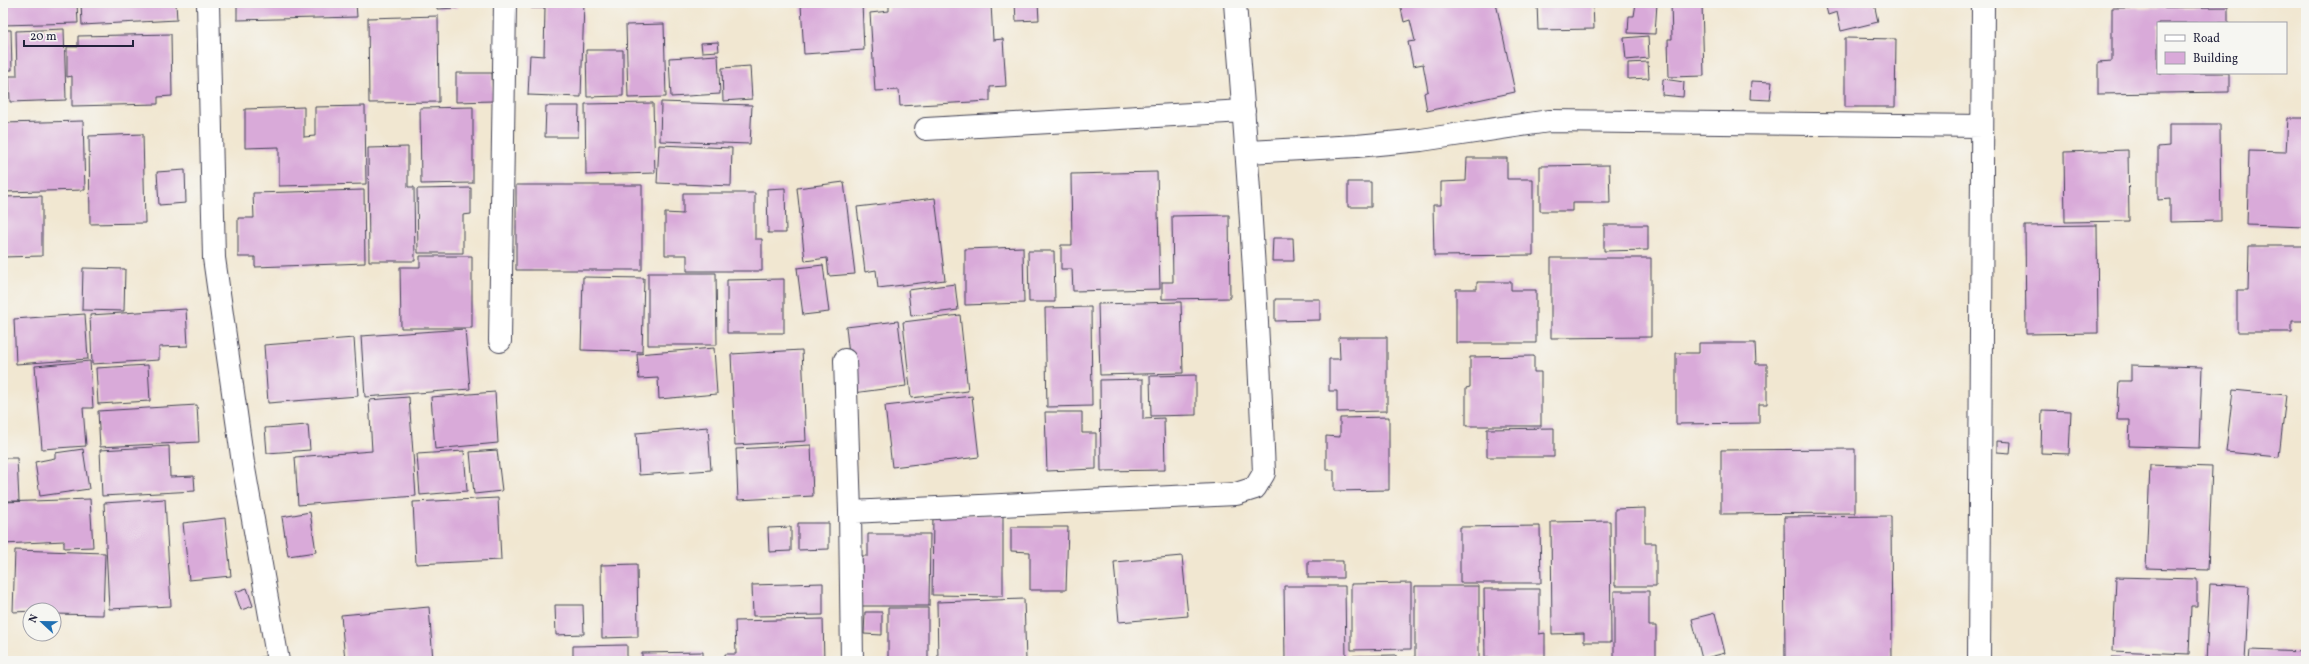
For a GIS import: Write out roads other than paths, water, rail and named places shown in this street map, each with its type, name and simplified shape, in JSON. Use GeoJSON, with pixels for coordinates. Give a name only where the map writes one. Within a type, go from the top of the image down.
{"type":"FeatureCollection","features":[{"type":"Feature","properties":{"kind":"street"},"geometry":{"type":"LineString","coordinates":[[208,3],[214,258],[243,462],[278,661]]}},
{"type":"Feature","properties":{"kind":"street"},"geometry":{"type":"LineString","coordinates":[[500,341],[505,3]]}},
{"type":"Feature","properties":{"kind":"street"},"geometry":{"type":"LineString","coordinates":[[850,512],[1236,494],[1255,488],[1264,473],[1258,310],[1248,152],[1235,3]]}},
{"type":"Feature","properties":{"kind":"street"},"geometry":{"type":"LineString","coordinates":[[1979,661],[1983,3]]}},
{"type":"Feature","properties":{"kind":"street"},"geometry":{"type":"LineString","coordinates":[[926,129],[1244,111]]}},
{"type":"Feature","properties":{"kind":"street"},"geometry":{"type":"LineString","coordinates":[[1248,152],[1357,146],[1421,140],[1549,121],[1982,126]]}},
{"type":"Feature","properties":{"kind":"street"},"geometry":{"type":"LineString","coordinates":[[845,360],[850,512],[852,661]]}}]}
